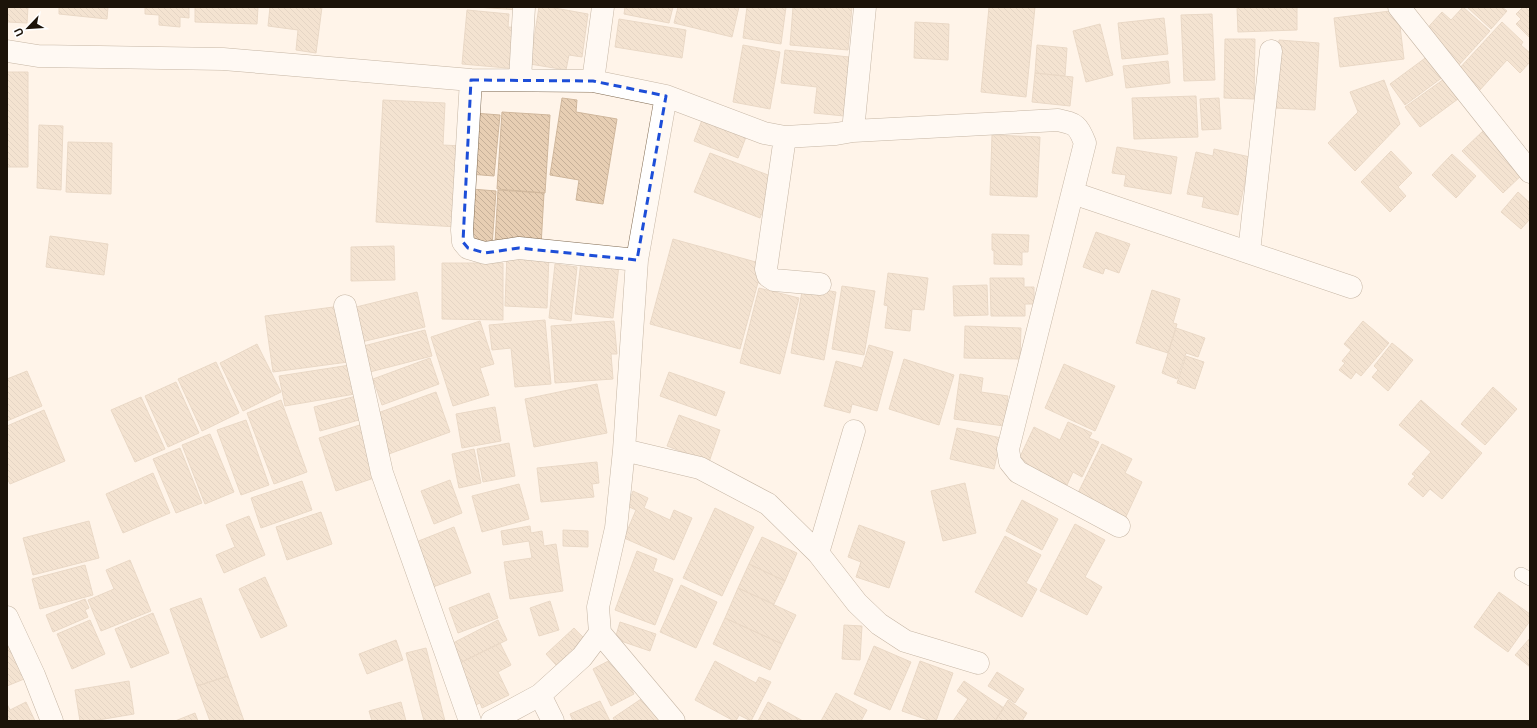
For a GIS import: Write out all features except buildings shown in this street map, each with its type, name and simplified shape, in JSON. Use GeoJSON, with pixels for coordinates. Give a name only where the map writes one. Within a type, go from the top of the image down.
{"type":"FeatureCollection","features":[{"type":"Feature","properties":{"kind":"street"},"geometry":{"type":"LineString","coordinates":[[520,80],[524,7]]}},
{"type":"Feature","properties":{"kind":"street"},"geometry":{"type":"LineString","coordinates":[[594,81],[603,7]]}},
{"type":"Feature","properties":{"kind":"street"},"geometry":{"type":"LineString","coordinates":[[853,131],[864,7]]}},
{"type":"Feature","properties":{"kind":"street"},"geometry":{"type":"LineString","coordinates":[[1399,7],[1530,172]]}},
{"type":"Feature","properties":{"kind":"street"},"geometry":{"type":"LineString","coordinates":[[7,51],[38,56],[223,59],[471,80],[594,81],[666,96],[764,133],[785,136],[1058,120],[1074,124],[1081,131],[1085,143],[1008,449],[1010,462],[1018,472],[1119,526]]}},
{"type":"Feature","properties":{"kind":"street"},"geometry":{"type":"LineString","coordinates":[[1249,252],[1271,51]]}},
{"type":"Feature","properties":{"kind":"street"},"geometry":{"type":"LineString","coordinates":[[471,80],[462,230],[463,242],[468,248],[485,252],[519,248],[637,260]]}},
{"type":"Feature","properties":{"kind":"street"},"geometry":{"type":"LineString","coordinates":[[666,96],[637,260],[624,450],[616,528],[598,607],[600,633],[674,721]]}},
{"type":"Feature","properties":{"kind":"street"},"geometry":{"type":"LineString","coordinates":[[785,136],[766,269],[768,276],[774,280],[820,284]]}},
{"type":"Feature","properties":{"kind":"street"},"geometry":{"type":"LineString","coordinates":[[1073,192],[1351,287]]}},
{"type":"Feature","properties":{"kind":"street"},"geometry":{"type":"LineString","coordinates":[[345,306],[382,473],[470,721]]}},
{"type":"Feature","properties":{"kind":"street"},"geometry":{"type":"LineString","coordinates":[[818,553],[854,431]]}},
{"type":"Feature","properties":{"kind":"street"},"geometry":{"type":"LineString","coordinates":[[624,450],[700,468],[768,504],[818,553],[857,603],[879,624],[905,641],[978,663]]}},
{"type":"Feature","properties":{"kind":"street"},"geometry":{"type":"LineString","coordinates":[[7,616],[34,675],[52,721]]}},
{"type":"Feature","properties":{"kind":"street"},"geometry":{"type":"LineString","coordinates":[[492,721],[540,695],[582,656],[600,633]]}},
{"type":"Feature","properties":{"kind":"street"},"geometry":{"type":"LineString","coordinates":[[540,695],[553,721]]}},
{"type":"Feature","properties":{"kind":"highlighted area"},"geometry":{"type":"Polygon","coordinates":[[[471,80],[593,81],[666,96],[637,260],[519,248],[485,253],[468,248],[463,242],[471,80]]]}}]}
